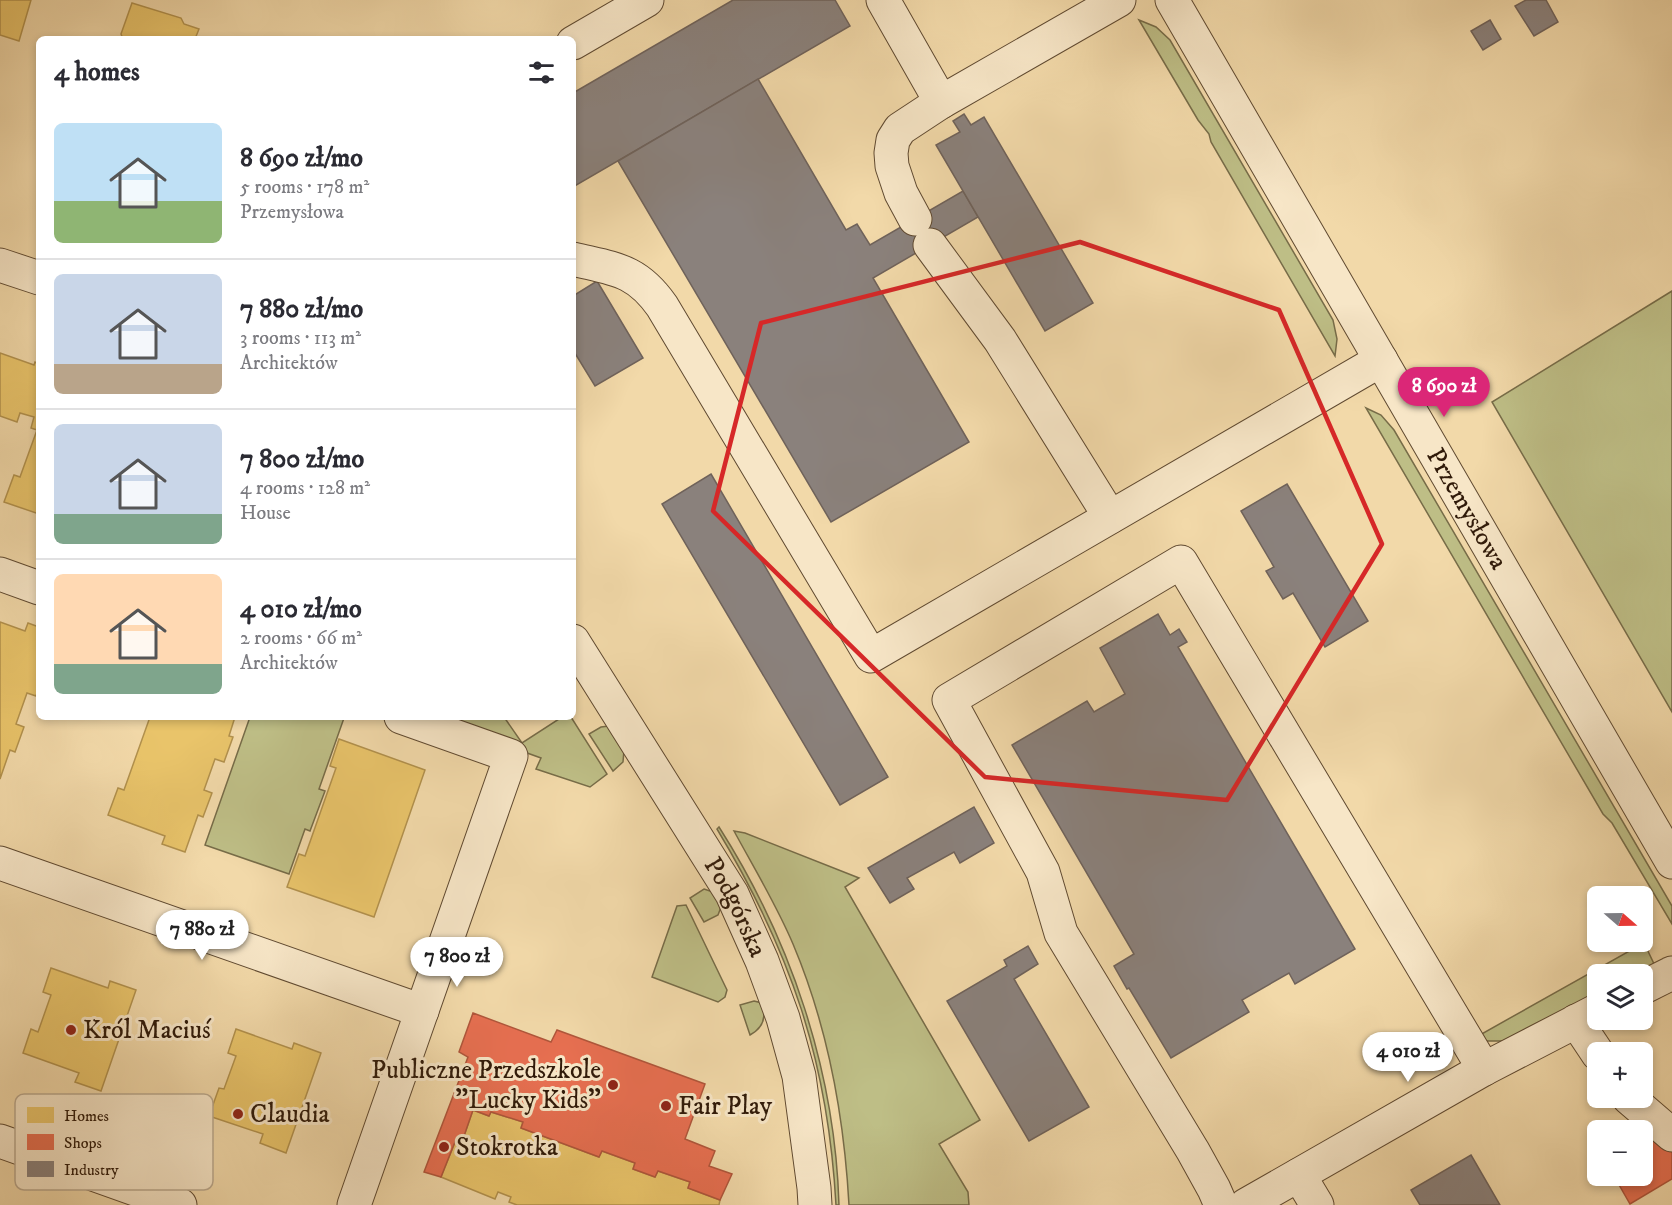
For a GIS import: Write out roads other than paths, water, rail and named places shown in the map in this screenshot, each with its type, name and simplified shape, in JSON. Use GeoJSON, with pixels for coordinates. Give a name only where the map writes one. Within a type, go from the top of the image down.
{"type":"FeatureCollection","features":[{"type":"Feature","properties":{"kind":"street"},"geometry":{"type":"LineString","coordinates":[[576,41],[647,0]]}},
{"type":"Feature","properties":{"kind":"street"},"geometry":{"type":"LineString","coordinates":[[883,0],[942,102]]}},
{"type":"Feature","properties":{"kind":"street"},"geometry":{"type":"LineString","coordinates":[[1110,517],[1000,340],[923,232],[901,193],[891,153],[893,140],[910,120],[1119,0]]}},
{"type":"Feature","properties":{"kind":"street","name":"Przemysłowa"},"geometry":{"type":"LineString","coordinates":[[1172,0],[1672,862]]}},
{"type":"Feature","properties":{"kind":"street"},"geometry":{"type":"LineString","coordinates":[[576,260],[616,270],[633,277],[649,288],[668,316],[871,656],[1381,360]]}},
{"type":"Feature","properties":{"kind":"street"},"geometry":{"type":"LineString","coordinates":[[0,265],[36,277]]}},
{"type":"Feature","properties":{"kind":"street"},"geometry":{"type":"LineString","coordinates":[[1221,1205],[1193,1151],[1061,933],[1043,872],[949,700],[1181,562],[1484,1069]]}},
{"type":"Feature","properties":{"kind":"street"},"geometry":{"type":"LineString","coordinates":[[0,574],[36,587]]}},
{"type":"Feature","properties":{"kind":"street","name":"Podgórska"},"geometry":{"type":"LineString","coordinates":[[576,646],[732,894],[762,961],[783,1018],[799,1076],[813,1176],[814,1205]]}},
{"type":"Feature","properties":{"kind":"street"},"geometry":{"type":"LineString","coordinates":[[354,1205],[511,756],[409,720]]}},
{"type":"Feature","properties":{"kind":"street"},"geometry":{"type":"LineString","coordinates":[[0,863],[422,1011]]}},
{"type":"Feature","properties":{"kind":"street"},"geometry":{"type":"LineString","coordinates":[[1653,982],[1672,973]]}},
{"type":"Feature","properties":{"kind":"street"},"geometry":{"type":"LineString","coordinates":[[1246,1205],[1484,1069],[1587,1016]]}},
{"type":"Feature","properties":{"kind":"street"},"geometry":{"type":"LineString","coordinates":[[1641,1108],[1672,1135]]}},
{"type":"Feature","properties":{"kind":"street"},"geometry":{"type":"LineString","coordinates":[[0,1141],[15,1146]]}},
{"type":"Feature","properties":{"kind":"street"},"geometry":{"type":"LineString","coordinates":[[1299,1175],[1317,1205]]}},
{"type":"Feature","properties":{"kind":"street"},"geometry":{"type":"LineString","coordinates":[[138,1190],[180,1205]]}},
{"type":"Feature","properties":{"kind":"place","name":"Król Maciuś"},"geometry":{"type":"Point","coordinates":[71,1030]}},
{"type":"Feature","properties":{"kind":"place","name":"Publiczne Przedszkole \"Lucky Kids\""},"geometry":{"type":"Point","coordinates":[613,1085]}},
{"type":"Feature","properties":{"kind":"place","name":"Fair Play"},"geometry":{"type":"Point","coordinates":[666,1106]}},
{"type":"Feature","properties":{"kind":"place","name":"Claudia"},"geometry":{"type":"Point","coordinates":[238,1114]}},
{"type":"Feature","properties":{"kind":"place","name":"Stokrotka"},"geometry":{"type":"Point","coordinates":[444,1147]}}]}
